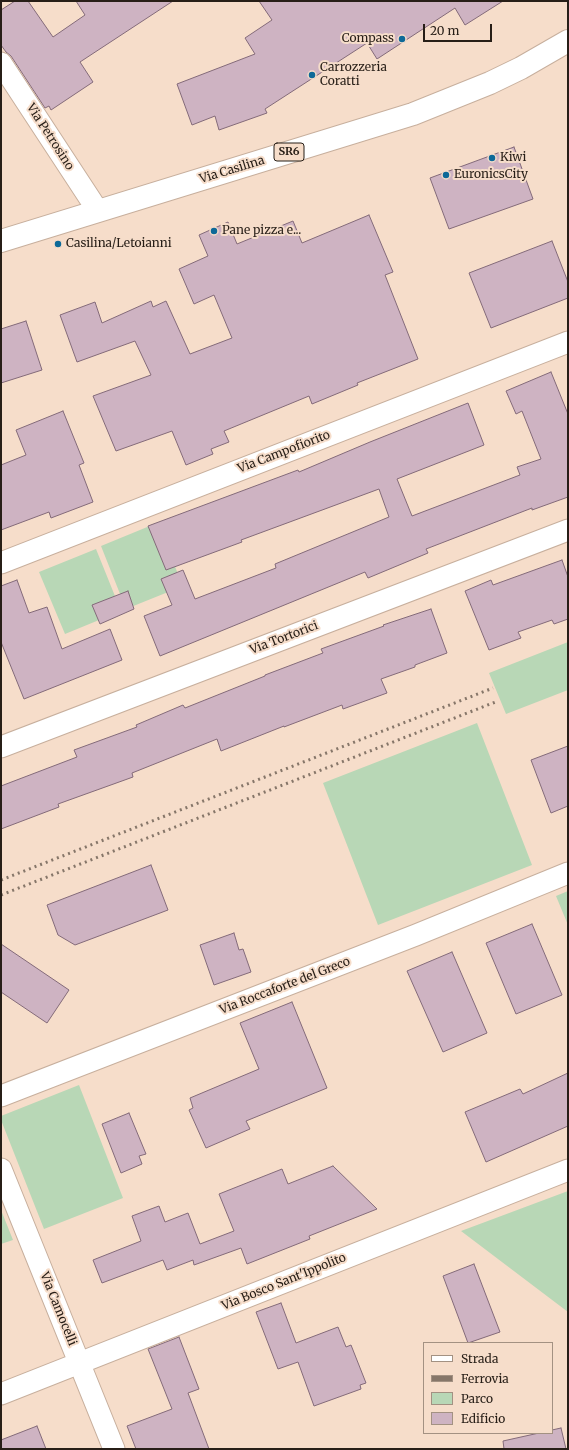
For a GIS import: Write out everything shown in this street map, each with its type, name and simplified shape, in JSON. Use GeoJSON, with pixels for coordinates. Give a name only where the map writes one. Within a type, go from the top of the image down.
{"type":"FeatureCollection","features":[{"type":"Feature","properties":{"kind":"main road","name":"Via Casilina"},"geometry":{"type":"LineString","coordinates":[[1,241],[420,111],[490,83],[521,68],[568,41]]}},
{"type":"Feature","properties":{"kind":"street","name":"Via Petrosino"},"geometry":{"type":"LineString","coordinates":[[1,63],[98,211]]}},
{"type":"Feature","properties":{"kind":"street","name":"Via Campofiorito"},"geometry":{"type":"LineString","coordinates":[[1,563],[568,342]]}},
{"type":"Feature","properties":{"kind":"street","name":"Via Tortorici"},"geometry":{"type":"LineString","coordinates":[[2,741],[568,530]]}},
{"type":"Feature","properties":{"kind":"street","name":"Via Roccaforte del Greco"},"geometry":{"type":"LineString","coordinates":[[1,1096],[423,932],[568,873]]}},
{"type":"Feature","properties":{"kind":"street","name":"Via Camocelli"},"geometry":{"type":"LineString","coordinates":[[1,1169],[114,1449]]}},
{"type":"Feature","properties":{"kind":"street","name":"Via Bosco Sant'Ippolito"},"geometry":{"type":"LineString","coordinates":[[1,1394],[568,1170]]}},
{"type":"Feature","properties":{"kind":"green space"},"geometry":{"type":"Polygon","coordinates":[[[157,523],[183,586],[126,609],[101,546],[157,523]]]}},
{"type":"Feature","properties":{"kind":"green space"},"geometry":{"type":"Polygon","coordinates":[[[96,549],[121,611],[65,634],[39,572],[96,549]]]}},
{"type":"Feature","properties":{"kind":"green space"},"geometry":{"type":"Polygon","coordinates":[[[568,642],[568,690],[506,714],[489,673],[568,642]]]}},
{"type":"Feature","properties":{"kind":"green space"},"geometry":{"type":"Polygon","coordinates":[[[477,723],[532,865],[378,925],[323,783],[477,723]]]}},
{"type":"Feature","properties":{"kind":"green space"},"geometry":{"type":"Polygon","coordinates":[[[568,891],[568,925],[556,896],[568,891]]]}},
{"type":"Feature","properties":{"kind":"green space"},"geometry":{"type":"Polygon","coordinates":[[[79,1085],[123,1198],[44,1229],[1,1120],[1,1116],[79,1085]]]}},
{"type":"Feature","properties":{"kind":"green space"},"geometry":{"type":"Polygon","coordinates":[[[568,1191],[568,1312],[461,1231],[568,1191]]]}},
{"type":"Feature","properties":{"kind":"green space"},"geometry":{"type":"Polygon","coordinates":[[[1,1210],[13,1240],[1,1244],[1,1210]]]}},
{"type":"Feature","properties":{"kind":"building"},"geometry":{"type":"Polygon","coordinates":[[[15,1],[28,1],[53,37],[85,15],[76,1],[173,1],[80,62],[93,82],[51,110],[49,106],[45,108],[11,56],[1,45],[1,10],[15,1]]]}},
{"type":"Feature","properties":{"kind":"building"},"geometry":{"type":"Polygon","coordinates":[[[259,1],[503,1],[465,25],[455,8],[377,59],[367,43],[265,109],[267,113],[219,130],[215,116],[192,125],[177,84],[255,54],[245,38],[272,20],[259,1]]]}},
{"type":"Feature","properties":{"kind":"building"},"geometry":{"type":"Polygon","coordinates":[[[514,147],[533,199],[449,229],[430,178],[514,147]]]}},
{"type":"Feature","properties":{"kind":"building"},"geometry":{"type":"Polygon","coordinates":[[[369,215],[393,272],[385,275],[418,359],[357,383],[358,385],[312,404],[309,396],[224,431],[229,442],[211,449],[213,454],[186,465],[172,431],[116,451],[93,396],[151,375],[135,341],[77,362],[60,315],[95,302],[102,323],[151,301],[153,307],[166,301],[190,354],[232,338],[214,295],[194,304],[179,269],[208,256],[199,235],[228,222],[237,244],[293,221],[302,243],[369,215]]]}},
{"type":"Feature","properties":{"kind":"building"},"geometry":{"type":"Polygon","coordinates":[[[552,241],[568,282],[568,298],[491,328],[469,273],[552,241]]]}},
{"type":"Feature","properties":{"kind":"building"},"geometry":{"type":"Polygon","coordinates":[[[26,321],[42,370],[1,383],[1,329],[26,321]]]}},
{"type":"Feature","properties":{"kind":"building"},"geometry":{"type":"Polygon","coordinates":[[[551,372],[568,414],[568,497],[532,510],[532,508],[426,549],[428,553],[368,578],[365,572],[160,656],[144,616],[172,605],[161,579],[183,570],[195,599],[276,568],[275,564],[389,517],[379,489],[241,540],[242,542],[166,570],[148,526],[298,470],[299,472],[468,403],[484,445],[397,479],[412,516],[520,475],[517,467],[541,459],[522,411],[516,414],[506,391],[551,372]]]}},
{"type":"Feature","properties":{"kind":"building"},"geometry":{"type":"Polygon","coordinates":[[[63,411],[84,463],[79,465],[93,502],[51,518],[49,512],[1,530],[1,465],[26,455],[16,430],[63,411]]]}},
{"type":"Feature","properties":{"kind":"building"},"geometry":{"type":"Polygon","coordinates":[[[562,560],[568,577],[568,619],[554,624],[552,620],[518,632],[521,638],[489,650],[465,591],[491,580],[493,585],[562,560]]]}},
{"type":"Feature","properties":{"kind":"building"},"geometry":{"type":"Polygon","coordinates":[[[17,580],[29,613],[47,607],[62,649],[110,629],[122,660],[24,699],[1,642],[1,586],[17,580]]]}},
{"type":"Feature","properties":{"kind":"building"},"geometry":{"type":"Polygon","coordinates":[[[128,591],[134,609],[100,624],[92,605],[128,591]]]}},
{"type":"Feature","properties":{"kind":"building"},"geometry":{"type":"Polygon","coordinates":[[[431,609],[447,653],[415,665],[415,667],[381,679],[387,693],[343,709],[342,705],[221,751],[217,739],[132,773],[133,777],[58,804],[59,807],[1,829],[1,786],[77,757],[74,750],[137,727],[136,725],[183,705],[185,708],[323,653],[321,649],[384,626],[383,625],[431,609]]]}},
{"type":"Feature","properties":{"kind":"building"},"geometry":{"type":"Polygon","coordinates":[[[568,746],[568,806],[551,813],[531,760],[568,746]]]}},
{"type":"Feature","properties":{"kind":"building"},"geometry":{"type":"Polygon","coordinates":[[[151,865],[168,910],[75,945],[58,935],[47,905],[151,865]]]}},
{"type":"Feature","properties":{"kind":"building"},"geometry":{"type":"Polygon","coordinates":[[[532,924],[562,995],[516,1014],[486,943],[532,924]]]}},
{"type":"Feature","properties":{"kind":"building"},"geometry":{"type":"Polygon","coordinates":[[[234,933],[239,950],[243,949],[251,972],[214,985],[200,945],[234,933]]]}},
{"type":"Feature","properties":{"kind":"building"},"geometry":{"type":"Polygon","coordinates":[[[1,944],[69,990],[47,1023],[1,992],[1,944]]]}},
{"type":"Feature","properties":{"kind":"building"},"geometry":{"type":"Polygon","coordinates":[[[452,952],[487,1033],[443,1052],[407,971],[452,952]]]}},
{"type":"Feature","properties":{"kind":"building"},"geometry":{"type":"Polygon","coordinates":[[[292,1002],[327,1088],[246,1121],[250,1129],[206,1148],[189,1110],[193,1108],[190,1098],[259,1069],[240,1023],[292,1002]]]}},
{"type":"Feature","properties":{"kind":"building"},"geometry":{"type":"Polygon","coordinates":[[[568,1073],[568,1126],[486,1162],[465,1112],[520,1089],[523,1094],[568,1073]]]}},
{"type":"Feature","properties":{"kind":"building"},"geometry":{"type":"Polygon","coordinates":[[[129,1113],[146,1154],[139,1156],[142,1164],[121,1173],[102,1124],[129,1113]]]}},
{"type":"Feature","properties":{"kind":"building"},"geometry":{"type":"Polygon","coordinates":[[[333,1166],[377,1209],[309,1236],[310,1239],[247,1264],[241,1248],[194,1265],[193,1260],[167,1270],[163,1260],[102,1283],[93,1260],[141,1241],[132,1216],[159,1206],[165,1222],[188,1213],[200,1244],[234,1231],[219,1194],[282,1169],[288,1184],[333,1166]]]}},
{"type":"Feature","properties":{"kind":"building"},"geometry":{"type":"Polygon","coordinates":[[[474,1264],[500,1332],[468,1342],[443,1276],[474,1264]]]}},
{"type":"Feature","properties":{"kind":"building"},"geometry":{"type":"Polygon","coordinates":[[[281,1303],[296,1343],[338,1327],[346,1347],[351,1345],[366,1383],[360,1385],[361,1389],[314,1406],[298,1362],[278,1369],[256,1312],[281,1303]]]}},
{"type":"Feature","properties":{"kind":"building"},"geometry":{"type":"Polygon","coordinates":[[[179,1337],[199,1389],[188,1393],[209,1449],[136,1449],[127,1426],[172,1409],[148,1349],[179,1337]]]}},
{"type":"Feature","properties":{"kind":"building"},"geometry":{"type":"Polygon","coordinates":[[[37,1426],[46,1449],[1,1449],[1,1440],[37,1426]]]}},
{"type":"Feature","properties":{"kind":"building"},"geometry":{"type":"Polygon","coordinates":[[[561,1428],[566,1449],[504,1449],[503,1441],[534,1434],[553,1434],[553,1430],[561,1428]]]}},
{"type":"Feature","properties":{"kind":"railway"},"geometry":{"type":"LineString","coordinates":[[1,880],[493,688]]}},
{"type":"Feature","properties":{"kind":"railway"},"geometry":{"type":"LineString","coordinates":[[1,895],[498,701]]}},
{"type":"Feature","properties":{"kind":"place","name":"Compass"},"geometry":{"type":"Point","coordinates":[402,39]}},
{"type":"Feature","properties":{"kind":"place","name":"Carrozzeria Coratti"},"geometry":{"type":"Point","coordinates":[312,75]}},
{"type":"Feature","properties":{"kind":"place","name":"Kiwi"},"geometry":{"type":"Point","coordinates":[492,158]}},
{"type":"Feature","properties":{"kind":"place","name":"EuronicsCity"},"geometry":{"type":"Point","coordinates":[446,175]}},
{"type":"Feature","properties":{"kind":"place","name":"Pane pizza e..."},"geometry":{"type":"Point","coordinates":[214,231]}},
{"type":"Feature","properties":{"kind":"place","name":"Casilina/Letoianni"},"geometry":{"type":"Point","coordinates":[58,244]}}]}
